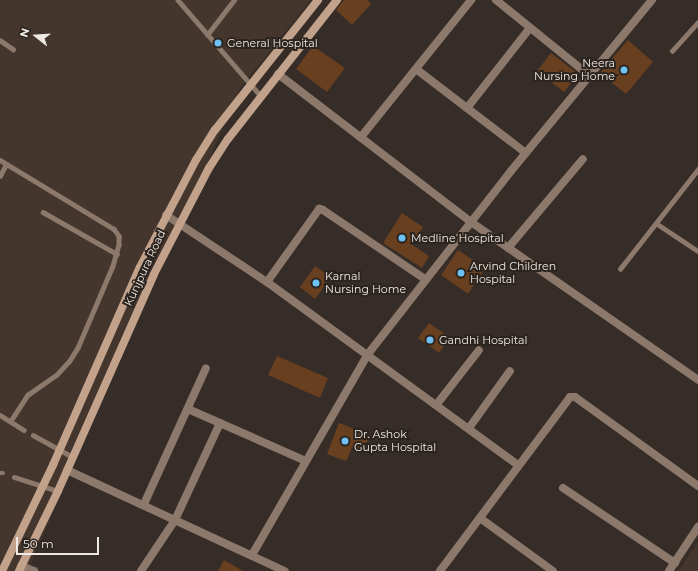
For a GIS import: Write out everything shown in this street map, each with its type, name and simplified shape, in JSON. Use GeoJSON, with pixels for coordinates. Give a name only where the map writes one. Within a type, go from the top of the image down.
{"type":"FeatureCollection","features":[{"type":"Feature","properties":{"kind":"street","name":"Kunjpura Road"},"geometry":{"type":"LineString","coordinates":[[2,571],[43,486],[166,215],[196,160],[250,86],[318,0]]}},
{"type":"Feature","properties":{"kind":"street","name":"Kunjpura Road"},"geometry":{"type":"LineString","coordinates":[[20,569],[58,491],[72,456],[180,222],[209,168],[261,96],[337,0]]}},
{"type":"Feature","properties":{"kind":"street"},"geometry":{"type":"LineString","coordinates":[[361,137],[471,0]]}},
{"type":"Feature","properties":{"kind":"street"},"geometry":{"type":"LineString","coordinates":[[496,0],[590,76]]}},
{"type":"Feature","properties":{"kind":"street"},"geometry":{"type":"LineString","coordinates":[[252,555],[368,354],[425,279],[526,153],[652,0]]}},
{"type":"Feature","properties":{"kind":"street"},"geometry":{"type":"LineString","coordinates":[[467,108],[530,28]]}},
{"type":"Feature","properties":{"kind":"street"},"geometry":{"type":"LineString","coordinates":[[416,69],[526,153]]}},
{"type":"Feature","properties":{"kind":"street"},"geometry":{"type":"LineString","coordinates":[[278,74],[471,222],[698,380]]}},
{"type":"Feature","properties":{"kind":"street"},"geometry":{"type":"LineString","coordinates":[[508,248],[582,159]]}},
{"type":"Feature","properties":{"kind":"street"},"geometry":{"type":"LineString","coordinates":[[268,282],[319,209],[425,279]]}},
{"type":"Feature","properties":{"kind":"street"},"geometry":{"type":"LineString","coordinates":[[166,215],[180,222],[268,282],[437,404],[518,466]]}},
{"type":"Feature","properties":{"kind":"street"},"geometry":{"type":"LineString","coordinates":[[437,404],[480,350]]}},
{"type":"Feature","properties":{"kind":"street"},"geometry":{"type":"LineString","coordinates":[[144,504],[206,368]]}},
{"type":"Feature","properties":{"kind":"street"},"geometry":{"type":"LineString","coordinates":[[469,428],[510,372]]}},
{"type":"Feature","properties":{"kind":"street"},"geometry":{"type":"LineString","coordinates":[[440,571],[570,396],[575,397],[698,486]]}},
{"type":"Feature","properties":{"kind":"street"},"geometry":{"type":"LineString","coordinates":[[188,409],[306,461]]}},
{"type":"Feature","properties":{"kind":"street"},"geometry":{"type":"LineString","coordinates":[[141,571],[174,520],[220,423]]}},
{"type":"Feature","properties":{"kind":"street"},"geometry":{"type":"LineString","coordinates":[[67,470],[144,504],[174,520],[285,571]]}},
{"type":"Feature","properties":{"kind":"street"},"geometry":{"type":"LineString","coordinates":[[562,488],[675,563]]}},
{"type":"Feature","properties":{"kind":"street"},"geometry":{"type":"LineString","coordinates":[[480,518],[553,571]]}},
{"type":"Feature","properties":{"kind":"street"},"geometry":{"type":"LineString","coordinates":[[669,571],[698,527]]}},
{"type":"Feature","properties":{"kind":"street"},"geometry":{"type":"LineString","coordinates":[[20,569],[34,571]]}},
{"type":"Feature","properties":{"kind":"lane"},"geometry":{"type":"LineString","coordinates":[[178,0],[250,86],[261,96]]}},
{"type":"Feature","properties":{"kind":"lane"},"geometry":{"type":"LineString","coordinates":[[207,35],[234,0]]}},
{"type":"Feature","properties":{"kind":"lane"},"geometry":{"type":"LineString","coordinates":[[672,51],[698,22]]}},
{"type":"Feature","properties":{"kind":"lane"},"geometry":{"type":"LineString","coordinates":[[0,40],[14,49]]}},
{"type":"Feature","properties":{"kind":"lane"},"geometry":{"type":"LineString","coordinates":[[0,160],[114,228],[119,236],[117,254],[78,348],[70,361],[28,395],[11,421]]}},
{"type":"Feature","properties":{"kind":"lane"},"geometry":{"type":"LineString","coordinates":[[0,176],[6,164]]}},
{"type":"Feature","properties":{"kind":"lane"},"geometry":{"type":"LineString","coordinates":[[620,269],[698,170]]}},
{"type":"Feature","properties":{"kind":"lane"},"geometry":{"type":"LineString","coordinates":[[43,212],[117,254]]}},
{"type":"Feature","properties":{"kind":"lane"},"geometry":{"type":"LineString","coordinates":[[656,223],[698,251]]}},
{"type":"Feature","properties":{"kind":"lane"},"geometry":{"type":"LineString","coordinates":[[0,415],[24,430]]}},
{"type":"Feature","properties":{"kind":"lane"},"geometry":{"type":"LineString","coordinates":[[33,435],[72,456]]}},
{"type":"Feature","properties":{"kind":"lane"},"geometry":{"type":"LineString","coordinates":[[14,477],[58,491]]}},
{"type":"Feature","properties":{"kind":"shaded area"},"geometry":{"type":"Polygon","coordinates":[[[0,0],[311,0],[241,87],[27,571],[0,571],[0,0]]]}},
{"type":"Feature","properties":{"kind":"shaded area"},"geometry":{"type":"Polygon","coordinates":[[[698,542],[698,571],[678,571],[698,542]]]}},
{"type":"Feature","properties":{"kind":"building"},"geometry":{"type":"Polygon","coordinates":[[[344,0],[367,0],[371,4],[352,25],[336,10],[344,0]]]}},
{"type":"Feature","properties":{"kind":"building"},"geometry":{"type":"Polygon","coordinates":[[[628,40],[653,62],[626,94],[600,73],[628,40]]]}},
{"type":"Feature","properties":{"kind":"building"},"geometry":{"type":"Polygon","coordinates":[[[313,46],[345,68],[327,92],[296,69],[313,46]]]}},
{"type":"Feature","properties":{"kind":"building"},"geometry":{"type":"Polygon","coordinates":[[[551,53],[578,74],[564,92],[537,71],[551,53]]]}},
{"type":"Feature","properties":{"kind":"building"},"geometry":{"type":"Polygon","coordinates":[[[402,213],[423,227],[411,244],[429,256],[422,268],[383,243],[402,213]]]}},
{"type":"Feature","properties":{"kind":"building"},"geometry":{"type":"Polygon","coordinates":[[[458,250],[485,268],[468,294],[441,275],[458,250]]]}},
{"type":"Feature","properties":{"kind":"building"},"geometry":{"type":"Polygon","coordinates":[[[315,266],[331,277],[315,299],[300,287],[315,266]]]}},
{"type":"Feature","properties":{"kind":"building"},"geometry":{"type":"Polygon","coordinates":[[[429,323],[445,334],[440,342],[444,346],[439,353],[418,338],[429,323]]]}},
{"type":"Feature","properties":{"kind":"building"},"geometry":{"type":"Polygon","coordinates":[[[277,356],[328,378],[320,398],[268,375],[277,356]]]}},
{"type":"Feature","properties":{"kind":"building"},"geometry":{"type":"Polygon","coordinates":[[[339,423],[370,435],[363,452],[352,448],[346,461],[327,454],[339,423]]]}},
{"type":"Feature","properties":{"kind":"building"},"geometry":{"type":"Polygon","coordinates":[[[224,560],[243,571],[218,571],[224,560]]]}},
{"type":"Feature","properties":{"kind":"place","name":"General Hospital"},"geometry":{"type":"Point","coordinates":[218,43]}},
{"type":"Feature","properties":{"kind":"place","name":"Neera Nursing Home"},"geometry":{"type":"Point","coordinates":[624,70]}},
{"type":"Feature","properties":{"kind":"place","name":"Medline Hospital"},"geometry":{"type":"Point","coordinates":[402,238]}},
{"type":"Feature","properties":{"kind":"place","name":"Arvind Children Hospital"},"geometry":{"type":"Point","coordinates":[461,273]}},
{"type":"Feature","properties":{"kind":"place","name":"Karnal Nursing Home"},"geometry":{"type":"Point","coordinates":[316,283]}},
{"type":"Feature","properties":{"kind":"place","name":"Gandhi Hospital"},"geometry":{"type":"Point","coordinates":[430,340]}},
{"type":"Feature","properties":{"kind":"place","name":"Dr. Ashok Gupta Hospital"},"geometry":{"type":"Point","coordinates":[345,441]}}]}
